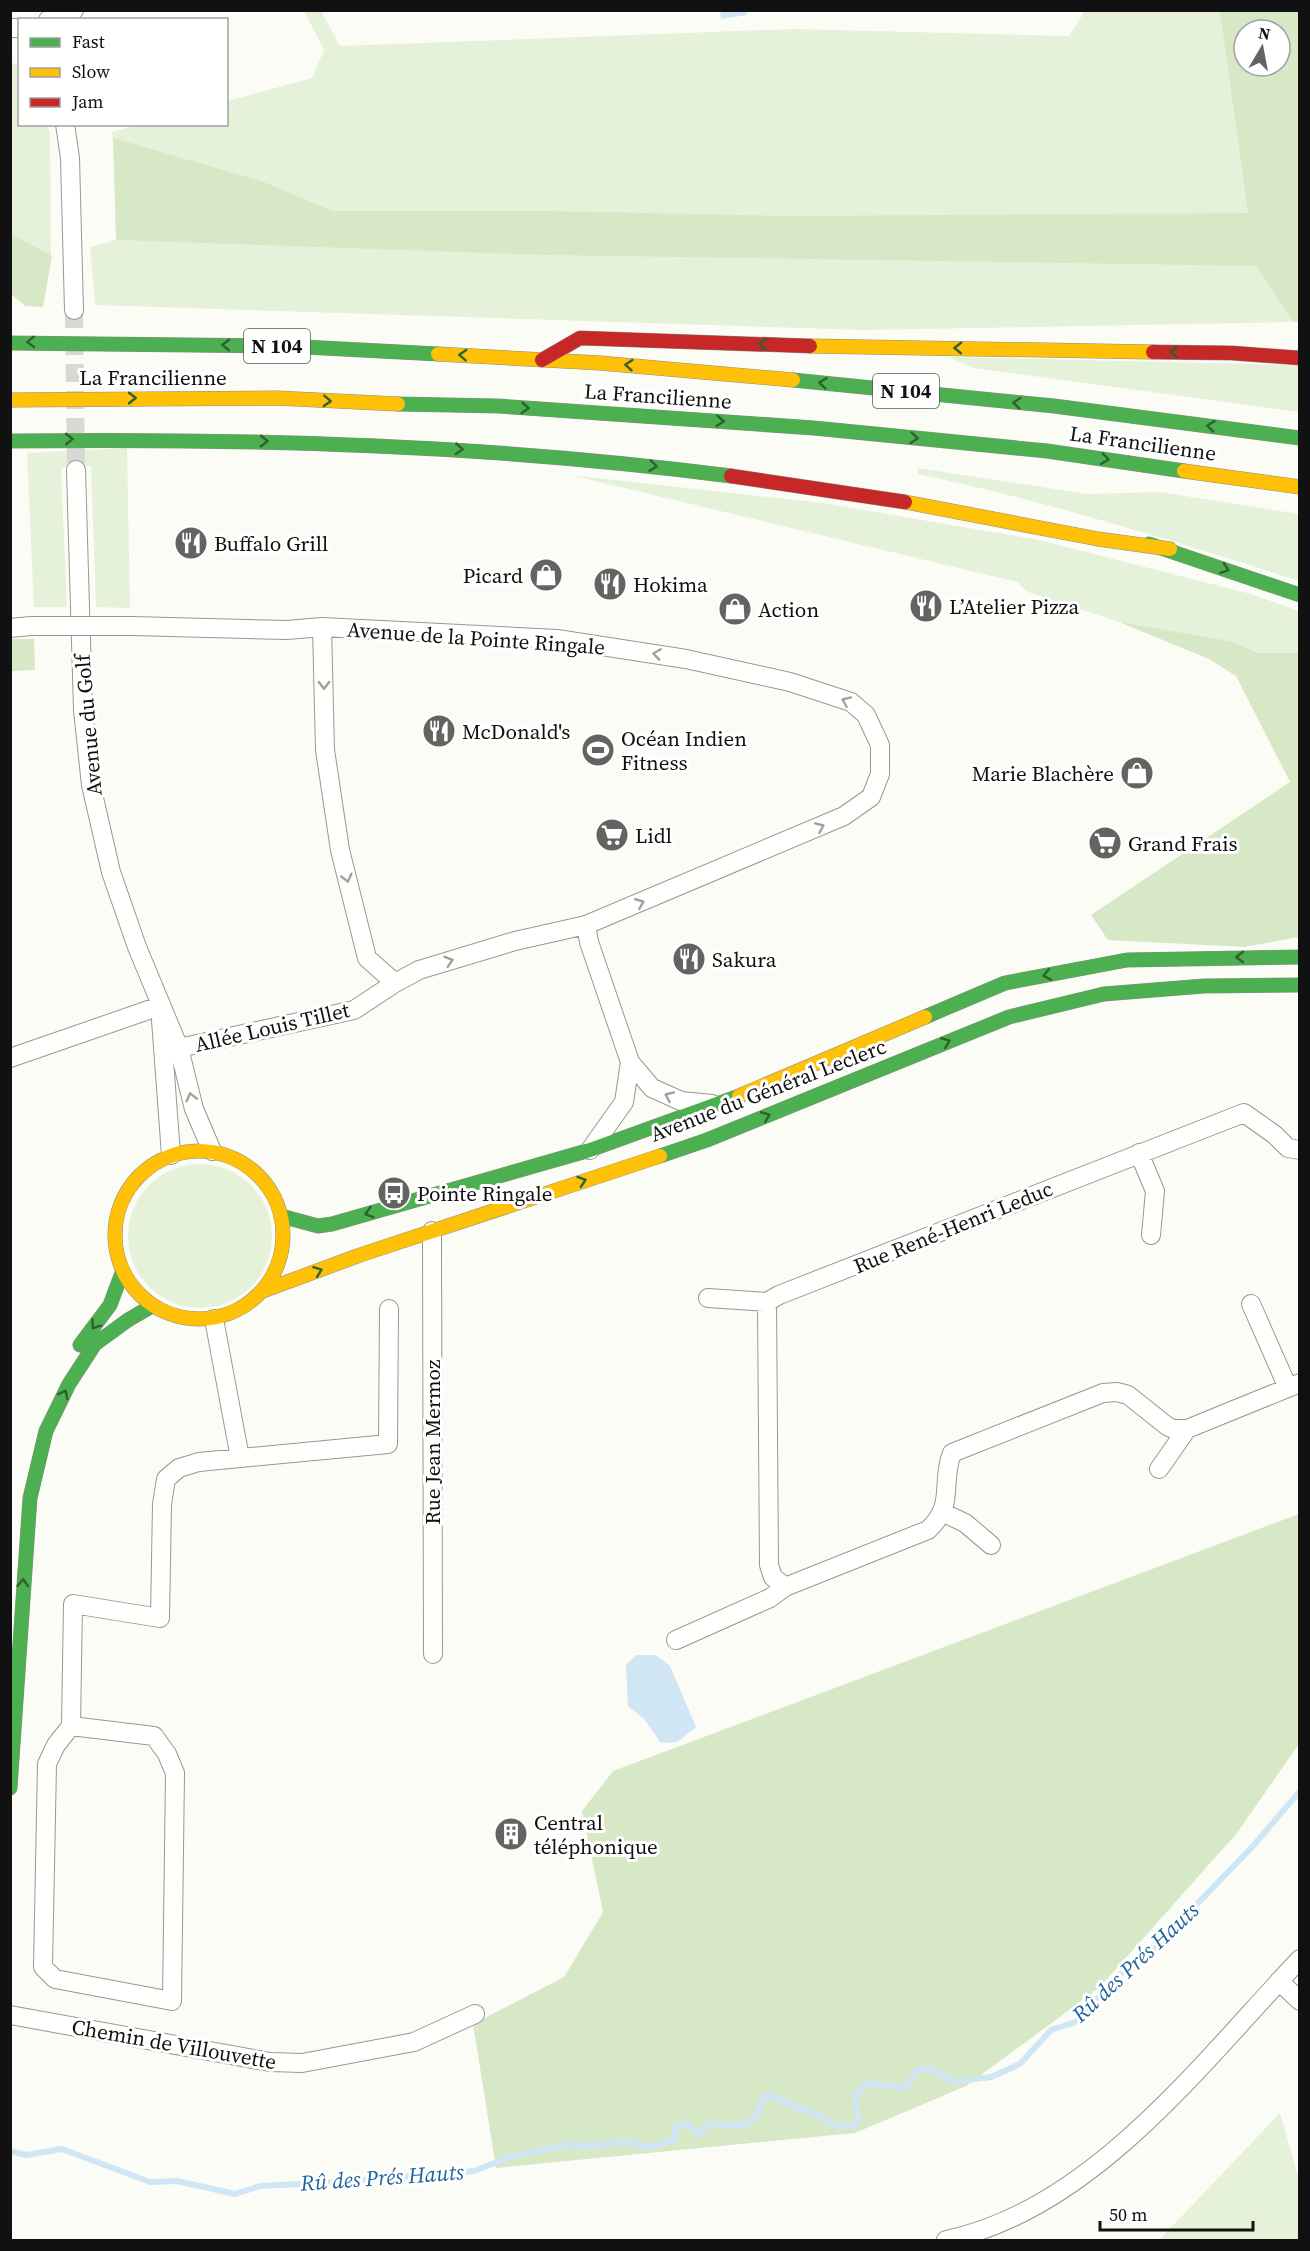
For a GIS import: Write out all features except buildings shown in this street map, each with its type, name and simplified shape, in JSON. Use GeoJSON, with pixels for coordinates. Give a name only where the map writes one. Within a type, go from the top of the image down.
{"type":"FeatureCollection","features":[{"type":"Feature","properties":{"kind":"main road"},"geometry":{"type":"LineString","coordinates":[[542,360],[580,338],[854,347],[1232,353],[1299,358]]}},
{"type":"Feature","properties":{"kind":"main road"},"geometry":{"type":"LineString","coordinates":[[1232,353],[1260,343],[1270,342]]}},
{"type":"Feature","properties":{"kind":"main road","name":"La Francilienne"},"geometry":{"type":"LineString","coordinates":[[10,343],[285,346],[542,360],[806,381],[1054,406],[1299,438]]}},
{"type":"Feature","properties":{"kind":"main road","name":"La Francilienne"},"geometry":{"type":"LineString","coordinates":[[10,400],[276,398],[498,406],[814,428],[1047,451],[1299,487]]}},
{"type":"Feature","properties":{"kind":"main road"},"geometry":{"type":"LineString","coordinates":[[425,405],[447,421]]}},
{"type":"Feature","properties":{"kind":"main road"},"geometry":{"type":"LineString","coordinates":[[10,441],[98,439],[274,441],[461,449],[650,465],[803,486],[951,510],[1125,545],[1170,549]]}},
{"type":"Feature","properties":{"kind":"main road"},"geometry":{"type":"LineString","coordinates":[[1060,518],[1170,549],[1299,595]]}},
{"type":"Feature","properties":{"kind":"main road","name":"Avenue du Général Leclerc"},"geometry":{"type":"LineString","coordinates":[[281,1216],[318,1226],[332,1224],[590,1150],[720,1104],[1005,983],[1127,960],[1299,957]]}},
{"type":"Feature","properties":{"kind":"main road","name":"Avenue du Général Leclerc"},"geometry":{"type":"LineString","coordinates":[[263,1292],[360,1255],[707,1140],[1009,1017],[1104,994],[1204,986],[1299,985]]}},
{"type":"Feature","properties":{"kind":"main road"},"geometry":{"type":"LineString","coordinates":[[191,1151],[212,1151],[244,1163],[268,1187],[281,1216],[283,1242],[278,1265],[263,1292],[245,1306],[214,1319],[189,1319],[152,1306],[136,1293],[122,1274],[114,1240],[117,1214],[128,1189],[147,1168],[171,1155],[191,1151]]}},
{"type":"Feature","properties":{"kind":"main road"},"geometry":{"type":"LineString","coordinates":[[12,1564],[18,1497],[34,1427],[57,1379],[110,1305],[122,1274]]}},
{"type":"Feature","properties":{"kind":"main road"},"geometry":{"type":"LineString","coordinates":[[10,1788],[30,1498],[46,1431],[69,1384],[95,1344],[152,1306]]}},
{"type":"Feature","properties":{"kind":"street"},"geometry":{"type":"LineString","coordinates":[[65,126],[70,158],[74,310]]}},
{"type":"Feature","properties":{"kind":"street","name":"Avenue du Golf"},"geometry":{"type":"LineString","coordinates":[[76,470],[83,710],[91,785],[111,872],[160,1006]]}},
{"type":"Feature","properties":{"kind":"street","name":"Avenue de la Pointe Ringale"},"geometry":{"type":"LineString","coordinates":[[10,628],[132,626],[287,630],[322,627],[557,639],[686,659],[800,685],[851,702],[866,714],[880,746],[880,774],[870,797],[854,810],[812,830],[586,925],[504,944],[419,970],[394,982],[367,958],[340,850],[325,750],[322,627]]}},
{"type":"Feature","properties":{"kind":"street"},"geometry":{"type":"LineString","coordinates":[[586,925],[589,942],[630,1062],[652,1088],[681,1101],[720,1104]]}},
{"type":"Feature","properties":{"kind":"street","name":"Allée Louis Tillet"},"geometry":{"type":"LineString","coordinates":[[179,1048],[354,1010],[394,982]]}},
{"type":"Feature","properties":{"kind":"street"},"geometry":{"type":"LineString","coordinates":[[160,1006],[179,1048],[194,1108],[212,1151]]}},
{"type":"Feature","properties":{"kind":"street"},"geometry":{"type":"LineString","coordinates":[[10,1058],[160,1006]]}},
{"type":"Feature","properties":{"kind":"street"},"geometry":{"type":"LineString","coordinates":[[160,1006],[171,1155]]}},
{"type":"Feature","properties":{"kind":"street"},"geometry":{"type":"LineString","coordinates":[[590,1150],[624,1102],[630,1062]]}},
{"type":"Feature","properties":{"kind":"street","name":"Rue René-Henri Leduc"},"geometry":{"type":"LineString","coordinates":[[708,1298],[767,1302],[779,1295],[1244,1113],[1275,1135],[1288,1148],[1299,1150]]}},
{"type":"Feature","properties":{"kind":"street"},"geometry":{"type":"LineString","coordinates":[[1139,1153],[1155,1191],[1151,1235]]}},
{"type":"Feature","properties":{"kind":"street","name":"Rue Jean Mermoz"},"geometry":{"type":"LineString","coordinates":[[432,1231],[433,1654]]}},
{"type":"Feature","properties":{"kind":"street"},"geometry":{"type":"LineString","coordinates":[[767,1302],[769,1565],[773,1577],[785,1587]]}},
{"type":"Feature","properties":{"kind":"street"},"geometry":{"type":"LineString","coordinates":[[676,1640],[770,1598],[785,1587],[928,1530],[939,1520],[944,1507],[947,1464],[952,1453],[1102,1393],[1117,1392],[1128,1395],[1167,1426],[1173,1429],[1186,1429],[1294,1385],[1251,1304]]}},
{"type":"Feature","properties":{"kind":"street"},"geometry":{"type":"LineString","coordinates":[[71,1726],[154,1736],[167,1754],[175,1773],[171,2001],[55,1979],[43,1967],[47,1764],[56,1745],[71,1726],[74,1604],[160,1618],[162,1504],[166,1479],[179,1468],[199,1462],[388,1444],[389,1309]]}},
{"type":"Feature","properties":{"kind":"street"},"geometry":{"type":"LineString","coordinates":[[214,1319],[240,1458]]}},
{"type":"Feature","properties":{"kind":"street"},"geometry":{"type":"LineString","coordinates":[[1159,1469],[1186,1429]]}},
{"type":"Feature","properties":{"kind":"street"},"geometry":{"type":"LineString","coordinates":[[942,1512],[964,1523],[991,1545]]}},
{"type":"Feature","properties":{"kind":"street"},"geometry":{"type":"LineString","coordinates":[[957,2240],[1020,2214],[1066,2187],[1094,2167],[1151,2117],[1299,1959]]}},
{"type":"Feature","properties":{"kind":"street"},"geometry":{"type":"LineString","coordinates":[[1279,1981],[1299,2001]]}},
{"type":"Feature","properties":{"kind":"street","name":"Chemin de Villouvette"},"geometry":{"type":"LineString","coordinates":[[10,2015],[270,2062],[302,2063],[414,2042],[475,2014]]}},
{"type":"Feature","properties":{"kind":"green space"},"geometry":{"type":"Polygon","coordinates":[[[304,11],[321,11],[340,46],[794,29],[1069,36],[1085,11],[1259,11],[1253,18],[1232,18],[1232,78],[1250,78],[1299,172],[1224,265],[1256,266],[1293,322],[864,330],[95,305],[90,247],[116,240],[138,241],[114,155],[112,132],[134,126],[228,126],[228,101],[312,78],[324,50],[304,11]]]}},
{"type":"Feature","properties":{"kind":"green space"},"geometry":{"type":"Polygon","coordinates":[[[1220,11],[1299,11],[1299,321],[1293,322],[1256,266],[547,255],[116,240],[113,138],[261,181],[333,211],[549,211],[784,216],[1248,213],[1220,11]]]}},
{"type":"Feature","properties":{"kind":"green space"},"geometry":{"type":"Polygon","coordinates":[[[10,61],[18,66],[18,126],[47,126],[50,133],[51,255],[11,257],[10,61]]]}},
{"type":"Feature","properties":{"kind":"green space"},"geometry":{"type":"Polygon","coordinates":[[[11,236],[52,256],[43,307],[25,306],[11,294],[11,236]]]}},
{"type":"Feature","properties":{"kind":"green space"},"geometry":{"type":"Polygon","coordinates":[[[949,357],[1299,365],[1299,412],[973,368],[949,357]]]}},
{"type":"Feature","properties":{"kind":"green space"},"geometry":{"type":"Polygon","coordinates":[[[127,448],[130,608],[96,607],[91,466],[61,468],[67,607],[34,607],[27,453],[127,448]]]}},
{"type":"Feature","properties":{"kind":"green space"},"geometry":{"type":"Polygon","coordinates":[[[918,468],[1087,494],[1160,492],[1299,514],[1299,581],[1062,509],[918,474],[918,468]]]}},
{"type":"Feature","properties":{"kind":"green space"},"geometry":{"type":"Polygon","coordinates":[[[570,475],[823,503],[1039,540],[1251,594],[1299,611],[1299,653],[1258,653],[1231,641],[1119,622],[1028,592],[1017,582],[570,475]]]}},
{"type":"Feature","properties":{"kind":"green space"},"geometry":{"type":"Polygon","coordinates":[[[1119,622],[1231,641],[1258,653],[1299,653],[1299,937],[1244,947],[1108,940],[1091,915],[1290,782],[1236,676],[1209,659],[1119,622]]]}},
{"type":"Feature","properties":{"kind":"green space"},"geometry":{"type":"Polygon","coordinates":[[[11,639],[34,639],[35,670],[11,671],[11,639]]]}},
{"type":"Feature","properties":{"kind":"green space"},"geometry":{"type":"Polygon","coordinates":[[[200,1164],[227,1170],[251,1185],[266,1209],[272,1236],[266,1263],[251,1287],[227,1302],[200,1308],[173,1302],[149,1287],[134,1263],[128,1236],[134,1209],[149,1185],[173,1170],[200,1164]]]}},
{"type":"Feature","properties":{"kind":"green space"},"geometry":{"type":"Polygon","coordinates":[[[1299,1514],[1299,1744],[1237,1833],[1099,1988],[966,2086],[855,2133],[496,2168],[473,2024],[564,1977],[603,1912],[582,1811],[613,1771],[1299,1514]]]}},
{"type":"Feature","properties":{"kind":"green space"},"geometry":{"type":"Polygon","coordinates":[[[1280,2113],[1299,2179],[1299,2240],[1159,2240],[1280,2113]]]}},
{"type":"Feature","properties":{"kind":"water"},"geometry":{"type":"Polygon","coordinates":[[[720,11],[746,11],[747,15],[721,19],[720,11]]]}},
{"type":"Feature","properties":{"kind":"water"},"geometry":{"type":"Polygon","coordinates":[[[636,1655],[656,1655],[670,1666],[696,1727],[677,1742],[661,1743],[644,1719],[628,1706],[626,1665],[636,1655]]]}},
{"type":"Feature","properties":{"kind":"waterway","name":"Rû des Prés Hauts"},"geometry":{"type":"LineString","coordinates":[[10,2151],[26,2155],[62,2149],[150,2182],[177,2181],[235,2194],[260,2186],[474,2171],[510,2157],[570,2144],[588,2146],[626,2142],[650,2147],[675,2140],[675,2127],[688,2124],[699,2135],[708,2124],[743,2125],[756,2117],[764,2096],[776,2097],[800,2109],[816,2113],[835,2126],[854,2127],[858,2119],[855,2095],[867,2083],[905,2088],[919,2069],[934,2070],[954,2082],[991,2077],[1020,2064],[1051,2030],[1076,2022],[1117,1977],[1149,1954],[1254,1845],[1300,1791]]}},
{"type":"Feature","properties":{"kind":"tunnel"},"geometry":{"type":"LineString","coordinates":[[74,310],[76,470]]}},
{"type":"Feature","properties":{"kind":"traffic: fast"},"geometry":{"type":"LineString","coordinates":[[10,343],[285,346],[438,354]]}},
{"type":"Feature","properties":{"kind":"traffic: fast"},"geometry":{"type":"LineString","coordinates":[[793,380],[1054,406],[1300,438]]}},
{"type":"Feature","properties":{"kind":"traffic: fast"},"geometry":{"type":"LineString","coordinates":[[398,404],[498,406],[814,428],[1047,451],[1184,471]]}},
{"type":"Feature","properties":{"kind":"traffic: fast"},"geometry":{"type":"LineString","coordinates":[[10,441],[191,441],[371,446],[551,457],[731,476]]}},
{"type":"Feature","properties":{"kind":"traffic: fast"},"geometry":{"type":"LineString","coordinates":[[1149,544],[1300,595]]}},
{"type":"Feature","properties":{"kind":"traffic: fast"},"geometry":{"type":"LineString","coordinates":[[925,1017],[1005,983],[1127,960],[1300,957]]}},
{"type":"Feature","properties":{"kind":"traffic: fast"},"geometry":{"type":"LineString","coordinates":[[660,1156],[707,1140],[1009,1017],[1104,994],[1204,986],[1300,985]]}},
{"type":"Feature","properties":{"kind":"traffic: fast"},"geometry":{"type":"LineString","coordinates":[[281,1216],[318,1226],[332,1224],[590,1150],[739,1096]]}},
{"type":"Feature","properties":{"kind":"traffic: fast"},"geometry":{"type":"LineString","coordinates":[[80,1345],[110,1305],[122,1273]]}},
{"type":"Feature","properties":{"kind":"traffic: fast"},"geometry":{"type":"LineString","coordinates":[[10,1788],[30,1498],[46,1431],[69,1384],[95,1344],[152,1306]]}},
{"type":"Feature","properties":{"kind":"traffic: slow"},"geometry":{"type":"LineString","coordinates":[[810,346],[1153,352]]}},
{"type":"Feature","properties":{"kind":"traffic: slow"},"geometry":{"type":"LineString","coordinates":[[438,354],[600,363],[793,380]]}},
{"type":"Feature","properties":{"kind":"traffic: slow"},"geometry":{"type":"LineString","coordinates":[[10,400],[276,398],[398,404]]}},
{"type":"Feature","properties":{"kind":"traffic: slow"},"geometry":{"type":"LineString","coordinates":[[1184,471],[1300,487]]}},
{"type":"Feature","properties":{"kind":"traffic: slow"},"geometry":{"type":"LineString","coordinates":[[905,502],[1098,539],[1170,549]]}},
{"type":"Feature","properties":{"kind":"traffic: slow"},"geometry":{"type":"LineString","coordinates":[[739,1096],[925,1017]]}},
{"type":"Feature","properties":{"kind":"traffic: slow"},"geometry":{"type":"LineString","coordinates":[[199,1151],[231,1157],[246,1165],[258,1176],[269,1188],[277,1203],[283,1235],[277,1267],[269,1282],[258,1294],[246,1305],[231,1313],[199,1319],[167,1313],[152,1305],[140,1294],[129,1282],[121,1267],[115,1235],[121,1203],[129,1188],[140,1176],[152,1165],[167,1157],[199,1151]]}},
{"type":"Feature","properties":{"kind":"traffic: slow"},"geometry":{"type":"LineString","coordinates":[[263,1291],[360,1255],[660,1156]]}},
{"type":"Feature","properties":{"kind":"traffic: jam"},"geometry":{"type":"LineString","coordinates":[[542,360],[580,338],[810,346]]}},
{"type":"Feature","properties":{"kind":"traffic: jam"},"geometry":{"type":"LineString","coordinates":[[1153,352],[1232,353],[1300,358]]}},
{"type":"Feature","properties":{"kind":"traffic: jam"},"geometry":{"type":"LineString","coordinates":[[731,476],[905,502]]}},
{"type":"Feature","properties":{"kind":"place","name":"Buffalo Grill"},"geometry":{"type":"Point","coordinates":[191,543]}},
{"type":"Feature","properties":{"kind":"place","name":"Picard"},"geometry":{"type":"Point","coordinates":[546,575]}},
{"type":"Feature","properties":{"kind":"place","name":"Hokima"},"geometry":{"type":"Point","coordinates":[610,584]}},
{"type":"Feature","properties":{"kind":"place","name":"L’Atelier Pizza"},"geometry":{"type":"Point","coordinates":[926,606]}},
{"type":"Feature","properties":{"kind":"place","name":"Action"},"geometry":{"type":"Point","coordinates":[735,609]}},
{"type":"Feature","properties":{"kind":"place","name":"McDonald's"},"geometry":{"type":"Point","coordinates":[439,731]}},
{"type":"Feature","properties":{"kind":"place","name":"Océan Indien Fitness"},"geometry":{"type":"Point","coordinates":[598,750]}},
{"type":"Feature","properties":{"kind":"place","name":"Marie Blachère"},"geometry":{"type":"Point","coordinates":[1137,773]}},
{"type":"Feature","properties":{"kind":"place","name":"Lidl"},"geometry":{"type":"Point","coordinates":[612,835]}},
{"type":"Feature","properties":{"kind":"place","name":"Grand Frais"},"geometry":{"type":"Point","coordinates":[1105,843]}},
{"type":"Feature","properties":{"kind":"place","name":"Sakura"},"geometry":{"type":"Point","coordinates":[689,959]}},
{"type":"Feature","properties":{"kind":"place","name":"Pointe Ringale"},"geometry":{"type":"Point","coordinates":[394,1193]}},
{"type":"Feature","properties":{"kind":"place","name":"Central téléphonique"},"geometry":{"type":"Point","coordinates":[511,1834]}}]}
